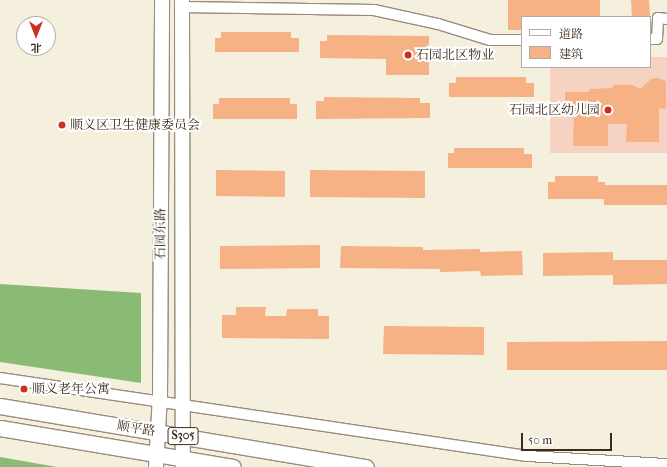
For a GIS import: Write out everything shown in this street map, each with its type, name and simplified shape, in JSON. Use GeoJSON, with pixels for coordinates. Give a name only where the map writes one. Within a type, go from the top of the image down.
{"type":"FeatureCollection","features":[{"type":"Feature","properties":{"kind":"main road","name":"石园东路"},"geometry":{"type":"LineString","coordinates":[[157,461],[160,401],[162,0]]}},
{"type":"Feature","properties":{"kind":"main road","name":"石园东路"},"geometry":{"type":"LineString","coordinates":[[182,3],[183,463]]}},
{"type":"Feature","properties":{"kind":"main road","name":"顺平路"},"geometry":{"type":"LineString","coordinates":[[0,406],[366,467]]}},
{"type":"Feature","properties":{"kind":"main road","name":"顺平路"},"geometry":{"type":"LineString","coordinates":[[0,428],[157,461],[233,467]]}},
{"type":"Feature","properties":{"kind":"street"},"geometry":{"type":"LineString","coordinates":[[182,3],[374,10],[438,24],[490,40],[521,40]]}},
{"type":"Feature","properties":{"kind":"street"},"geometry":{"type":"LineString","coordinates":[[651,39],[657,38],[658,18],[667,19]]}},
{"type":"Feature","properties":{"kind":"street"},"geometry":{"type":"LineString","coordinates":[[0,378],[527,456],[667,464]]}},
{"type":"Feature","properties":{"kind":"shaded area","name":"石园北区幼儿园"},"geometry":{"type":"Polygon","coordinates":[[[651,57],[667,57],[667,153],[550,153],[550,68],[651,68],[651,57]]]}},
{"type":"Feature","properties":{"kind":"green space"},"geometry":{"type":"Polygon","coordinates":[[[0,284],[141,293],[141,383],[0,362],[0,284]]]}},
{"type":"Feature","properties":{"kind":"green space"},"geometry":{"type":"Polygon","coordinates":[[[0,457],[57,467],[0,467],[0,457]]]}},
{"type":"Feature","properties":{"kind":"building"},"geometry":{"type":"Polygon","coordinates":[[[508,0],[600,0],[600,16],[521,16],[521,30],[508,30],[508,0]]]}},
{"type":"Feature","properties":{"kind":"building"},"geometry":{"type":"Polygon","coordinates":[[[631,0],[649,0],[650,16],[632,16],[631,0]]]}},
{"type":"Feature","properties":{"kind":"building"},"geometry":{"type":"Polygon","coordinates":[[[221,32],[291,32],[291,38],[299,38],[299,52],[215,52],[215,38],[221,38],[221,32]]]}},
{"type":"Feature","properties":{"kind":"building"},"geometry":{"type":"Polygon","coordinates":[[[327,35],[429,36],[429,75],[386,75],[386,59],[320,58],[320,41],[327,41],[327,35]]]}},
{"type":"Feature","properties":{"kind":"building"},"geometry":{"type":"Polygon","coordinates":[[[456,77],[526,77],[526,83],[534,83],[534,97],[449,97],[449,83],[456,83],[456,77]]]}},
{"type":"Feature","properties":{"kind":"building"},"geometry":{"type":"Polygon","coordinates":[[[657,78],[666,81],[666,109],[659,108],[659,142],[626,142],[627,124],[608,124],[608,146],[573,146],[574,111],[565,108],[565,92],[588,92],[590,89],[612,88],[614,85],[633,85],[640,89],[651,79],[657,78]]]}},
{"type":"Feature","properties":{"kind":"building"},"geometry":{"type":"Polygon","coordinates":[[[324,97],[420,98],[420,103],[430,103],[430,118],[316,119],[316,101],[324,101],[324,97]]]}},
{"type":"Feature","properties":{"kind":"building"},"geometry":{"type":"Polygon","coordinates":[[[219,98],[290,98],[290,104],[297,104],[297,119],[213,119],[213,104],[219,104],[219,98]]]}},
{"type":"Feature","properties":{"kind":"building"},"geometry":{"type":"Polygon","coordinates":[[[454,148],[524,148],[524,154],[532,154],[532,168],[448,168],[448,153],[454,153],[454,148]]]}},
{"type":"Feature","properties":{"kind":"building"},"geometry":{"type":"Polygon","coordinates":[[[216,170],[285,171],[285,197],[216,196],[216,170]]]}},
{"type":"Feature","properties":{"kind":"building"},"geometry":{"type":"Polygon","coordinates":[[[310,170],[425,171],[425,198],[310,197],[310,170]]]}},
{"type":"Feature","properties":{"kind":"building"},"geometry":{"type":"Polygon","coordinates":[[[555,176],[598,176],[598,182],[605,182],[605,185],[667,185],[667,205],[604,205],[604,199],[548,199],[548,182],[555,182],[555,176]]]}},
{"type":"Feature","properties":{"kind":"building"},"geometry":{"type":"Polygon","coordinates":[[[320,245],[320,268],[220,269],[220,246],[320,245]]]}},
{"type":"Feature","properties":{"kind":"building"},"geometry":{"type":"Polygon","coordinates":[[[341,246],[423,247],[423,250],[480,249],[480,252],[522,251],[523,275],[481,276],[480,271],[440,272],[440,269],[340,268],[341,246]]]}},
{"type":"Feature","properties":{"kind":"building"},"geometry":{"type":"Polygon","coordinates":[[[613,252],[613,260],[667,260],[667,284],[613,285],[613,275],[543,276],[543,253],[613,252]]]}},
{"type":"Feature","properties":{"kind":"building"},"geometry":{"type":"Polygon","coordinates":[[[236,307],[266,307],[265,316],[286,316],[287,309],[318,309],[318,316],[329,316],[329,339],[222,338],[222,315],[236,315],[236,307]]]}},
{"type":"Feature","properties":{"kind":"building"},"geometry":{"type":"Polygon","coordinates":[[[384,326],[484,327],[484,355],[383,354],[384,326]]]}},
{"type":"Feature","properties":{"kind":"building"},"geometry":{"type":"Polygon","coordinates":[[[667,341],[667,370],[507,370],[507,342],[667,341]]]}},
{"type":"Feature","properties":{"kind":"place","name":"石园北区物业"},"geometry":{"type":"Point","coordinates":[408,55]}},
{"type":"Feature","properties":{"kind":"place","name":"石园北区幼儿园"},"geometry":{"type":"Point","coordinates":[608,110]}},
{"type":"Feature","properties":{"kind":"place","name":"顺义区卫生健康委员会"},"geometry":{"type":"Point","coordinates":[62,125]}},
{"type":"Feature","properties":{"kind":"place","name":"顺义老年公寓"},"geometry":{"type":"Point","coordinates":[24,389]}}]}
